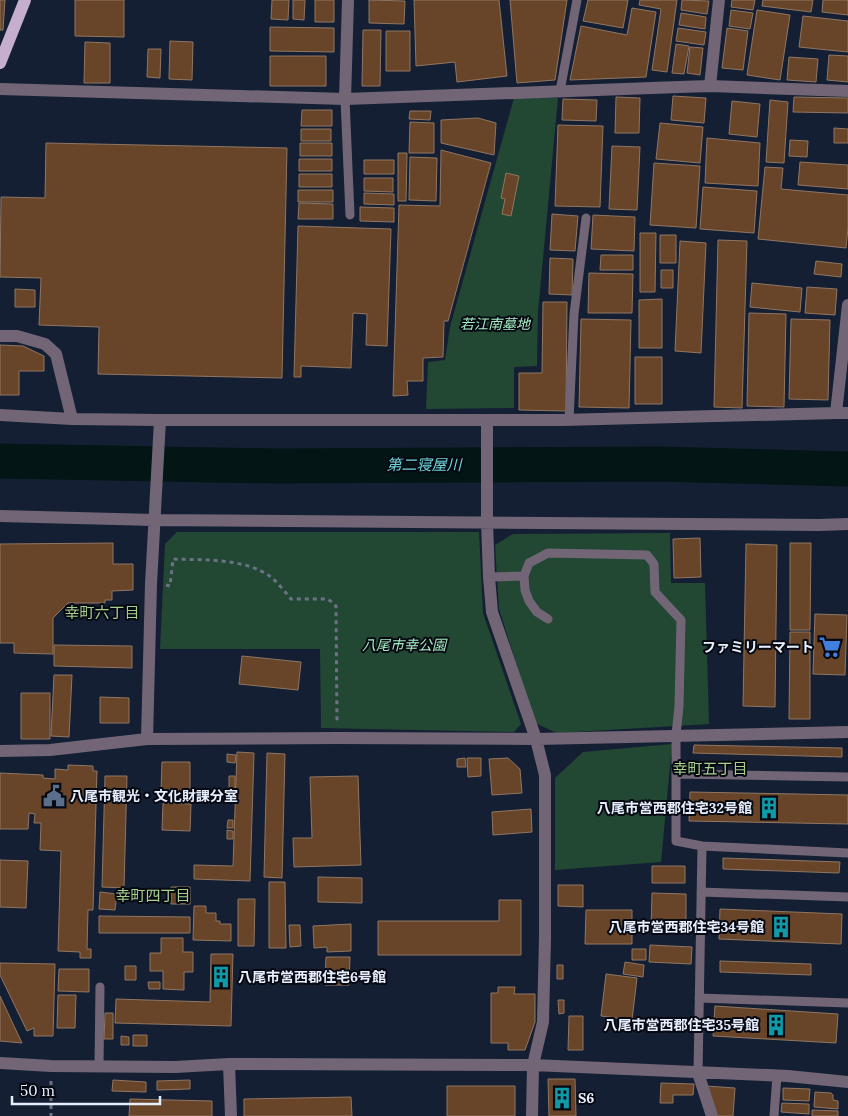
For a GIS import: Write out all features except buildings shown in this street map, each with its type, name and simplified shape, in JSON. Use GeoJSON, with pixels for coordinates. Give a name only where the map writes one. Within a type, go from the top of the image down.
{"type":"FeatureCollection","features":[{"type":"Feature","properties":{"kind":"main road"},"geometry":{"type":"LineString","coordinates":[[0,63],[25,0]]}},
{"type":"Feature","properties":{"kind":"street"},"geometry":{"type":"LineString","coordinates":[[346,100],[348,0]]}},
{"type":"Feature","properties":{"kind":"street"},"geometry":{"type":"LineString","coordinates":[[710,86],[719,0]]}},
{"type":"Feature","properties":{"kind":"street"},"geometry":{"type":"LineString","coordinates":[[0,89],[346,100],[710,86],[848,91]]}},
{"type":"Feature","properties":{"kind":"street"},"geometry":{"type":"LineString","coordinates":[[0,415],[160,420],[569,420],[842,413],[848,305]]}},
{"type":"Feature","properties":{"kind":"street"},"geometry":{"type":"LineString","coordinates":[[0,336],[17,336],[45,344],[56,354],[72,418]]}},
{"type":"Feature","properties":{"kind":"street"},"geometry":{"type":"LineString","coordinates":[[147,739],[151,584],[160,420]]}},
{"type":"Feature","properties":{"kind":"street"},"geometry":{"type":"LineString","coordinates":[[487,420],[487,522],[492,612],[536,739],[545,776],[543,1022],[533,1066],[532,1116]]}},
{"type":"Feature","properties":{"kind":"street"},"geometry":{"type":"LineString","coordinates":[[0,516],[154,520],[848,524]]}},
{"type":"Feature","properties":{"kind":"street"},"geometry":{"type":"LineString","coordinates":[[0,751],[50,750],[147,739],[536,739],[848,732]]}},
{"type":"Feature","properties":{"kind":"street"},"geometry":{"type":"LineString","coordinates":[[0,1063],[50,1066],[175,1067],[229,1064],[533,1066],[777,1076],[848,1082]]}},
{"type":"Feature","properties":{"kind":"street"},"geometry":{"type":"LineString","coordinates":[[229,1064],[231,1116]]}},
{"type":"Feature","properties":{"kind":"street"},"geometry":{"type":"LineString","coordinates":[[698,1073],[712,1116]]}},
{"type":"Feature","properties":{"kind":"lane"},"geometry":{"type":"LineString","coordinates":[[560,91],[577,0]]}},
{"type":"Feature","properties":{"kind":"lane"},"geometry":{"type":"LineString","coordinates":[[346,100],[350,214]]}},
{"type":"Feature","properties":{"kind":"lane"},"geometry":{"type":"LineString","coordinates":[[569,420],[574,314],[586,218]]}},
{"type":"Feature","properties":{"kind":"lane"},"geometry":{"type":"LineString","coordinates":[[548,619],[537,612],[529,601],[525,590],[524,576],[530,563],[548,553],[647,554],[654,564],[655,592],[681,620],[679,706],[676,735],[676,841],[702,846],[848,853]]}},
{"type":"Feature","properties":{"kind":"lane"},"geometry":{"type":"LineString","coordinates":[[489,577],[524,576]]}},
{"type":"Feature","properties":{"kind":"lane"},"geometry":{"type":"LineString","coordinates":[[676,774],[848,777]]}},
{"type":"Feature","properties":{"kind":"lane"},"geometry":{"type":"LineString","coordinates":[[698,1073],[702,846]]}},
{"type":"Feature","properties":{"kind":"lane"},"geometry":{"type":"LineString","coordinates":[[701,892],[848,897]]}},
{"type":"Feature","properties":{"kind":"lane"},"geometry":{"type":"LineString","coordinates":[[99,1066],[100,987]]}},
{"type":"Feature","properties":{"kind":"lane"},"geometry":{"type":"LineString","coordinates":[[699,998],[848,1003]]}},
{"type":"Feature","properties":{"kind":"lane"},"geometry":{"type":"LineString","coordinates":[[774,1116],[777,1076]]}},
{"type":"Feature","properties":{"kind":"path"},"geometry":{"type":"LineString","coordinates":[[151,584],[170,586],[173,559],[226,561],[253,568],[272,577],[291,599],[328,599],[336,606],[338,738]]}},
{"type":"Feature","properties":{"kind":"path"},"geometry":{"type":"LineString","coordinates":[[50,1066],[52,1116]]}},
{"type":"Feature","properties":{"kind":"green space","name":"若江南墓地"},"geometry":{"type":"Polygon","coordinates":[[[514,98],[558,98],[538,312],[537,366],[514,367],[514,408],[426,409],[428,362],[445,360],[450,327],[514,98]]]}},
{"type":"Feature","properties":{"kind":"green space","name":"八尾市幸公園"},"geometry":{"type":"Polygon","coordinates":[[[177,532],[479,532],[483,613],[521,724],[514,732],[321,728],[320,649],[160,649],[165,544],[177,532]]]}},
{"type":"Feature","properties":{"kind":"green space"},"geometry":{"type":"Polygon","coordinates":[[[670,533],[671,583],[705,583],[709,724],[557,733],[535,723],[499,609],[495,545],[513,534],[670,533]]]}},
{"type":"Feature","properties":{"kind":"green space"},"geometry":{"type":"Polygon","coordinates":[[[672,744],[661,862],[555,870],[555,778],[583,752],[672,744]]]}},
{"type":"Feature","properties":{"kind":"waterway","name":"第二寝屋川"},"geometry":{"type":"LineString","coordinates":[[0,461],[276,466],[660,464],[848,469]]}},
{"type":"Feature","properties":{"kind":"place","name":"ファミリーマート"},"geometry":{"type":"Point","coordinates":[830,647]}},
{"type":"Feature","properties":{"kind":"place","name":"八尾市観光・文化財課分室"},"geometry":{"type":"Point","coordinates":[54,796]}},
{"type":"Feature","properties":{"kind":"place","name":"八尾市営西郡住宅32号館"},"geometry":{"type":"Point","coordinates":[769,808]}},
{"type":"Feature","properties":{"kind":"place","name":"八尾市営西郡住宅34号館"},"geometry":{"type":"Point","coordinates":[781,927]}},
{"type":"Feature","properties":{"kind":"place","name":"八尾市営西郡住宅6号館"},"geometry":{"type":"Point","coordinates":[221,977]}},
{"type":"Feature","properties":{"kind":"place","name":"八尾市営西郡住宅35号館"},"geometry":{"type":"Point","coordinates":[776,1025]}},
{"type":"Feature","properties":{"kind":"place","name":"S6"},"geometry":{"type":"Point","coordinates":[562,1098]}},
{"type":"Feature","properties":{"kind":"district","name":"幸町六丁目"},"geometry":{"type":"Point","coordinates":[102,613]}},
{"type":"Feature","properties":{"kind":"district","name":"幸町五丁目"},"geometry":{"type":"Point","coordinates":[710,769]}},
{"type":"Feature","properties":{"kind":"district","name":"幸町四丁目"},"geometry":{"type":"Point","coordinates":[153,896]}}]}
